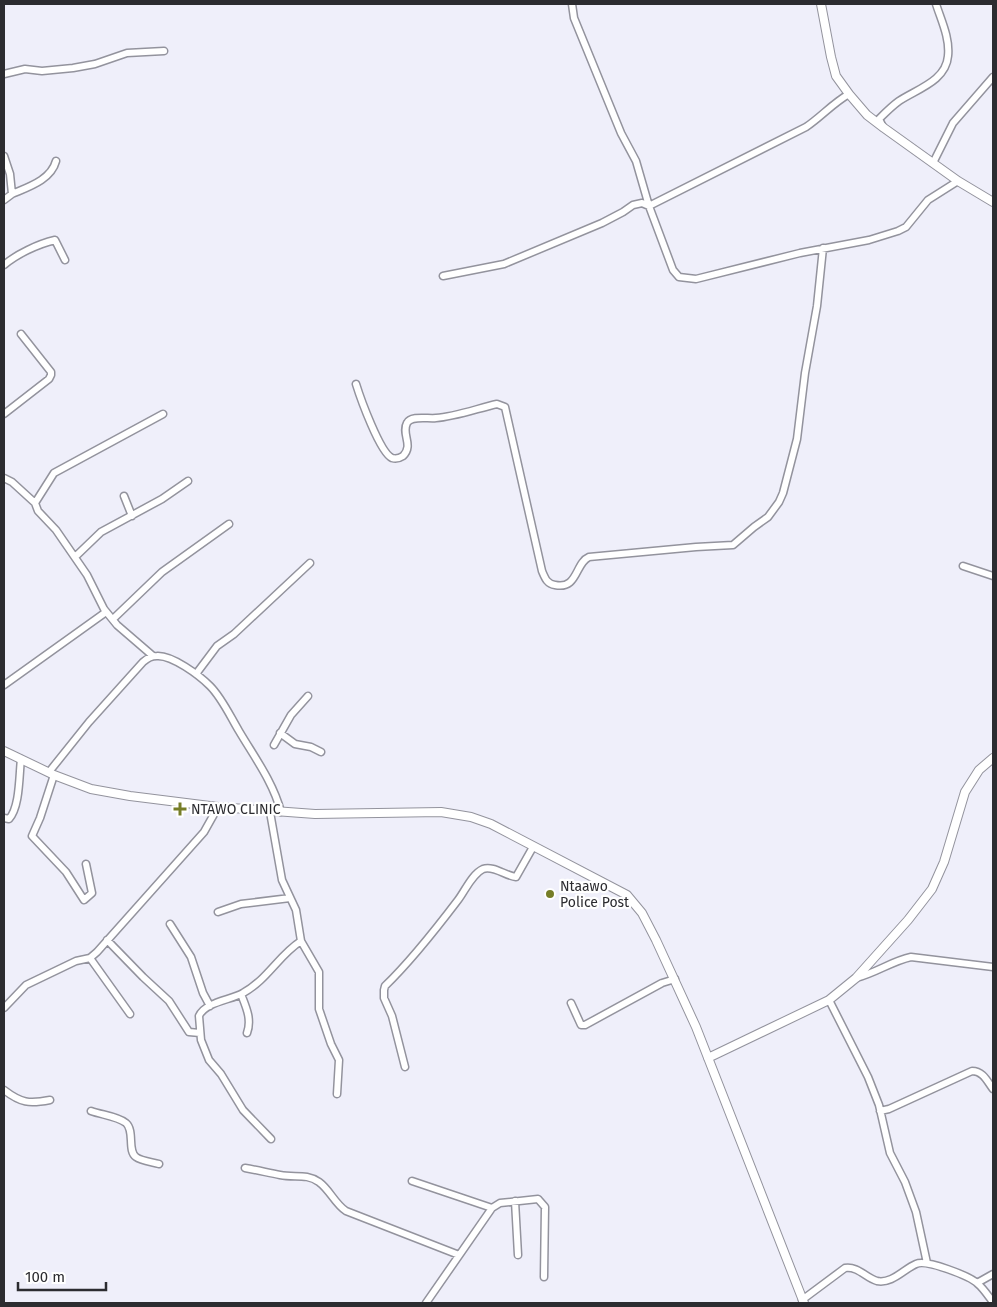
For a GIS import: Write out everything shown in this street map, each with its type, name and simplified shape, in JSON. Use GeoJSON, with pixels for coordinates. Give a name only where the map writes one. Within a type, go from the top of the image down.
{"type":"FeatureCollection","features":[{"type":"Feature","properties":{"kind":"street"},"geometry":{"type":"LineString","coordinates":[[572,4],[574,18],[605,96],[636,161],[649,206],[673,270],[680,277],[696,279],[823,248],[868,240],[898,231],[906,227],[928,200],[958,181]]}},
{"type":"Feature","properties":{"kind":"street"},"geometry":{"type":"LineString","coordinates":[[821,4],[836,76],[867,115],[958,181],[993,202]]}},
{"type":"Feature","properties":{"kind":"street"},"geometry":{"type":"LineString","coordinates":[[884,128],[879,119],[899,101],[930,84],[946,65],[948,56],[945,26],[936,4]]}},
{"type":"Feature","properties":{"kind":"street"},"geometry":{"type":"LineString","coordinates":[[4,74],[25,69],[42,71],[73,68],[95,64],[127,53],[164,51]]}},
{"type":"Feature","properties":{"kind":"street"},"geometry":{"type":"LineString","coordinates":[[934,163],[953,123],[993,78]]}},
{"type":"Feature","properties":{"kind":"street"},"geometry":{"type":"LineString","coordinates":[[443,276],[504,264],[602,223],[633,205],[642,203],[649,206],[806,127],[818,119],[835,102],[849,94]]}},
{"type":"Feature","properties":{"kind":"street"},"geometry":{"type":"LineString","coordinates":[[4,156],[10,174],[12,194]]}},
{"type":"Feature","properties":{"kind":"street"},"geometry":{"type":"LineString","coordinates":[[4,200],[44,178],[54,169],[56,161]]}},
{"type":"Feature","properties":{"kind":"street"},"geometry":{"type":"LineString","coordinates":[[4,265],[11,259],[46,242],[55,240],[65,260]]}},
{"type":"Feature","properties":{"kind":"street"},"geometry":{"type":"LineString","coordinates":[[356,384],[366,412],[384,449],[390,457],[394,458],[404,456],[408,450],[406,424],[408,421],[415,418],[438,418],[497,404],[505,407],[542,572],[550,584],[558,586],[568,583],[574,578],[585,558],[593,556],[733,545],[768,517],[783,493],[797,440],[805,373],[817,306],[823,248]]}},
{"type":"Feature","properties":{"kind":"street"},"geometry":{"type":"LineString","coordinates":[[4,414],[52,376],[51,372],[21,334]]}},
{"type":"Feature","properties":{"kind":"street"},"geometry":{"type":"LineString","coordinates":[[35,503],[54,473],[163,414]]}},
{"type":"Feature","properties":{"kind":"street"},"geometry":{"type":"LineString","coordinates":[[4,478],[12,482],[35,503],[38,511],[56,530],[87,575],[106,612],[153,656]]}},
{"type":"Feature","properties":{"kind":"street"},"geometry":{"type":"LineString","coordinates":[[75,557],[102,532],[162,499],[188,481]]}},
{"type":"Feature","properties":{"kind":"street"},"geometry":{"type":"LineString","coordinates":[[124,496],[132,516]]}},
{"type":"Feature","properties":{"kind":"street"},"geometry":{"type":"LineString","coordinates":[[113,620],[162,572],[229,524]]}},
{"type":"Feature","properties":{"kind":"street"},"geometry":{"type":"LineString","coordinates":[[196,674],[217,646],[234,634],[310,563]]}},
{"type":"Feature","properties":{"kind":"street"},"geometry":{"type":"LineString","coordinates":[[963,566],[993,576]]}},
{"type":"Feature","properties":{"kind":"street"},"geometry":{"type":"LineString","coordinates":[[4,685],[106,612]]}},
{"type":"Feature","properties":{"kind":"street"},"geometry":{"type":"LineString","coordinates":[[86,864],[92,893],[84,900],[66,872],[32,836],[40,818],[51,774],[89,722],[143,662],[153,656],[163,656],[175,661],[196,674],[210,686],[267,775],[277,795],[282,812]]}},
{"type":"Feature","properties":{"kind":"street"},"geometry":{"type":"LineString","coordinates":[[274,745],[291,715],[308,696]]}},
{"type":"Feature","properties":{"kind":"street"},"geometry":{"type":"LineString","coordinates":[[280,732],[296,744],[311,747],[322,752]]}},
{"type":"Feature","properties":{"kind":"street"},"geometry":{"type":"LineString","coordinates":[[4,751],[51,774],[91,789],[130,796],[270,812],[315,814],[455,813],[491,824],[627,895],[642,913],[675,979],[708,1058],[803,1302],[846,1268],[851,1267],[877,1281],[882,1281],[895,1277],[915,1264],[926,1263],[977,1283],[993,1302]]}},
{"type":"Feature","properties":{"kind":"street"},"geometry":{"type":"LineString","coordinates":[[708,1058],[829,1000],[856,978],[908,920],[932,889],[944,862],[965,792],[979,770],[993,758]]}},
{"type":"Feature","properties":{"kind":"street"},"geometry":{"type":"LineString","coordinates":[[4,818],[11,818],[16,806],[21,759]]}},
{"type":"Feature","properties":{"kind":"street"},"geometry":{"type":"LineString","coordinates":[[4,1008],[26,985],[76,961],[90,958],[204,832],[218,807]]}},
{"type":"Feature","properties":{"kind":"street"},"geometry":{"type":"LineString","coordinates":[[270,812],[282,880],[296,910],[301,941],[319,972],[319,1009],[331,1044],[339,1060],[337,1094]]}},
{"type":"Feature","properties":{"kind":"street"},"geometry":{"type":"LineString","coordinates":[[405,1067],[392,1016],[384,998],[385,986],[409,961],[477,873],[482,869],[490,868],[516,877],[533,847]]}},
{"type":"Feature","properties":{"kind":"street"},"geometry":{"type":"LineString","coordinates":[[218,912],[241,904],[290,898]]}},
{"type":"Feature","properties":{"kind":"street"},"geometry":{"type":"LineString","coordinates":[[170,924],[191,957],[203,994],[210,1006]]}},
{"type":"Feature","properties":{"kind":"street"},"geometry":{"type":"LineString","coordinates":[[107,940],[142,978],[169,1002],[189,1032],[200,1033]]}},
{"type":"Feature","properties":{"kind":"street"},"geometry":{"type":"LineString","coordinates":[[270,1139],[243,1110],[209,1060],[201,1040],[199,1016],[200,1012],[210,1006],[241,994],[256,984],[288,950],[301,941]]}},
{"type":"Feature","properties":{"kind":"street"},"geometry":{"type":"LineString","coordinates":[[856,978],[882,969],[901,959],[911,957],[993,967]]}},
{"type":"Feature","properties":{"kind":"street"},"geometry":{"type":"LineString","coordinates":[[90,958],[130,1014]]}},
{"type":"Feature","properties":{"kind":"street"},"geometry":{"type":"LineString","coordinates":[[571,1003],[581,1025],[585,1025],[662,983],[675,979]]}},
{"type":"Feature","properties":{"kind":"street"},"geometry":{"type":"LineString","coordinates":[[241,994],[248,1013],[250,1026],[247,1033]]}},
{"type":"Feature","properties":{"kind":"street"},"geometry":{"type":"LineString","coordinates":[[829,1000],[868,1077],[880,1111],[890,1153],[906,1182],[916,1212],[926,1263]]}},
{"type":"Feature","properties":{"kind":"street"},"geometry":{"type":"LineString","coordinates":[[880,1111],[972,1071],[978,1071],[984,1076],[993,1089]]}},
{"type":"Feature","properties":{"kind":"street"},"geometry":{"type":"LineString","coordinates":[[4,1090],[19,1100],[28,1103],[50,1100]]}},
{"type":"Feature","properties":{"kind":"street"},"geometry":{"type":"LineString","coordinates":[[92,1111],[127,1124],[132,1153],[136,1157],[159,1164]]}},
{"type":"Feature","properties":{"kind":"street"},"geometry":{"type":"LineString","coordinates":[[245,1168],[280,1175],[301,1175],[312,1178],[346,1211],[459,1255]]}},
{"type":"Feature","properties":{"kind":"street"},"geometry":{"type":"LineString","coordinates":[[412,1181],[492,1208]]}},
{"type":"Feature","properties":{"kind":"street"},"geometry":{"type":"LineString","coordinates":[[426,1303],[492,1208],[500,1203],[538,1199],[545,1207],[544,1277]]}},
{"type":"Feature","properties":{"kind":"street"},"geometry":{"type":"LineString","coordinates":[[515,1201],[518,1254]]}},
{"type":"Feature","properties":{"kind":"street"},"geometry":{"type":"LineString","coordinates":[[977,1283],[993,1274]]}},
{"type":"Feature","properties":{"kind":"place","name":"NTAWO CLINIC"},"geometry":{"type":"Point","coordinates":[180,809]}},
{"type":"Feature","properties":{"kind":"place","name":"Ntaawo Police Post"},"geometry":{"type":"Point","coordinates":[550,894]}}]}
